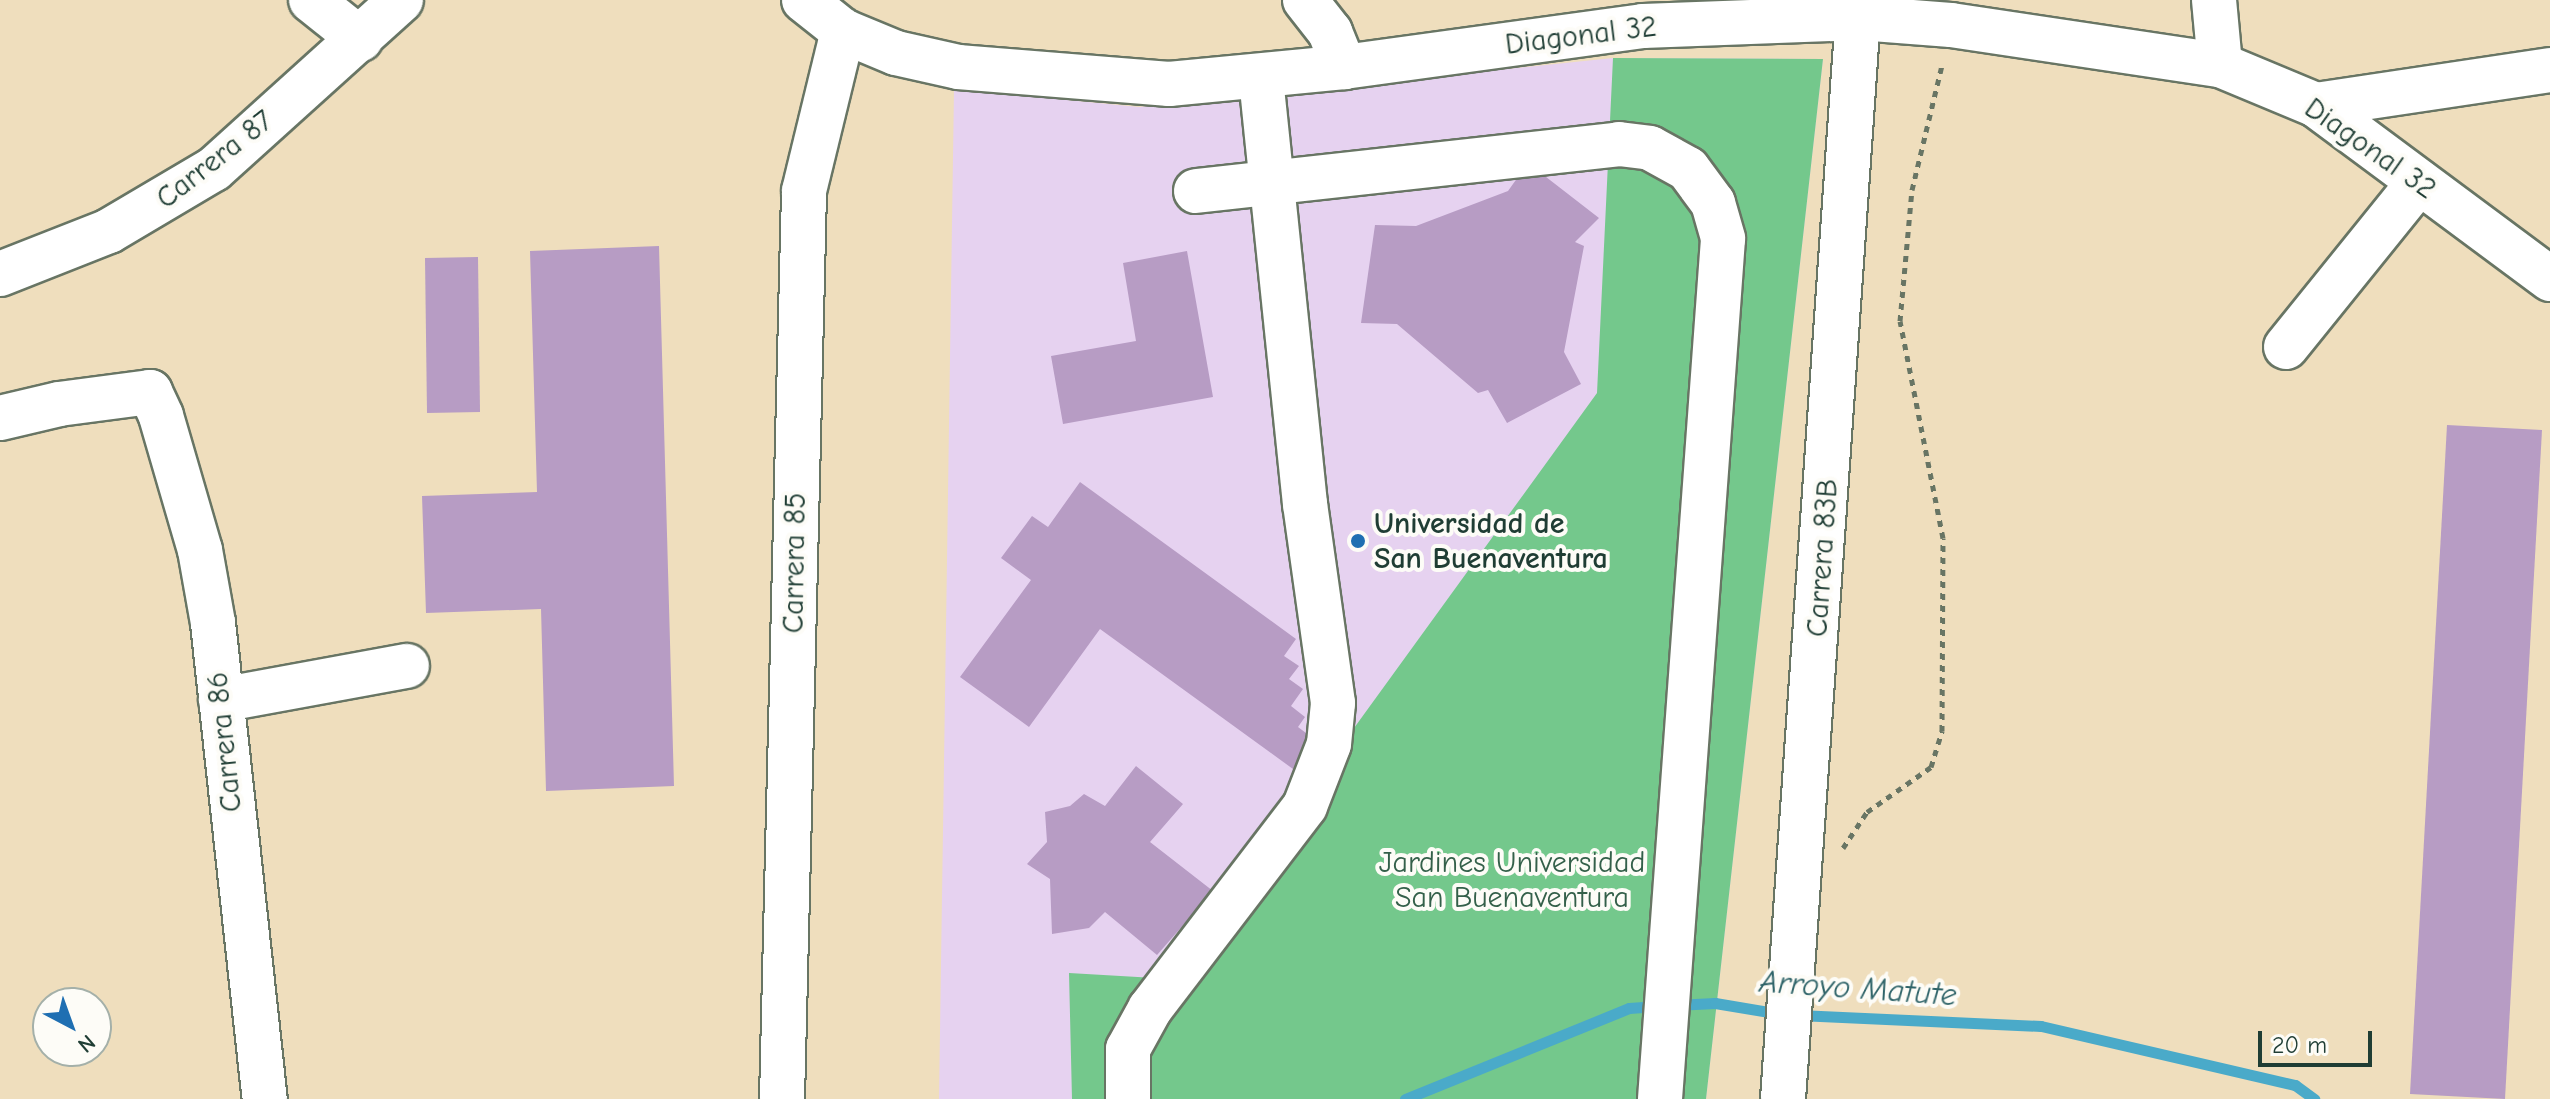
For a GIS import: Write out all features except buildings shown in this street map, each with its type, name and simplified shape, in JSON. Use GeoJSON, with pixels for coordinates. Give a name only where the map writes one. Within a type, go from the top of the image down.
{"type":"FeatureCollection","features":[{"type":"Feature","properties":{"kind":"street"},"geometry":{"type":"LineString","coordinates":[[311,0],[360,39]]}},
{"type":"Feature","properties":{"kind":"street","name":"Carrera 87"},"geometry":{"type":"LineString","coordinates":[[0,274],[159,206],[214,169],[401,0]]}},
{"type":"Feature","properties":{"kind":"street","name":"Diagonal 32"},"geometry":{"type":"LineString","coordinates":[[804,0],[843,31],[896,53],[958,67],[1169,84],[1344,67],[1641,13],[1860,9],[2220,65],[2316,105],[2550,279]]}},
{"type":"Feature","properties":{"kind":"street"},"geometry":{"type":"LineString","coordinates":[[1305,0],[1330,32],[1344,67]]}},
{"type":"Feature","properties":{"kind":"street"},"geometry":{"type":"LineString","coordinates":[[2214,0],[2220,65]]}},
{"type":"Feature","properties":{"kind":"street","name":"Carrera 83B"},"geometry":{"type":"LineString","coordinates":[[1783,1099],[1860,9]]}},
{"type":"Feature","properties":{"kind":"street","name":"Carrera 85"},"geometry":{"type":"LineString","coordinates":[[782,1099],[804,191],[843,31]]}},
{"type":"Feature","properties":{"kind":"street"},"geometry":{"type":"LineString","coordinates":[[2316,105],[2550,70]]}},
{"type":"Feature","properties":{"kind":"street"},"geometry":{"type":"LineString","coordinates":[[1128,1099],[1128,1049],[1150,1009],[1305,806],[1329,744],[1333,703],[1305,504],[1261,76]]}},
{"type":"Feature","properties":{"kind":"street"},"geometry":{"type":"LineString","coordinates":[[1196,191],[1619,144],[1650,148],[1688,169],[1713,203],[1723,239],[1660,1096]]}},
{"type":"Feature","properties":{"kind":"street"},"geometry":{"type":"LineString","coordinates":[[2286,347],[2419,182]]}},
{"type":"Feature","properties":{"kind":"street","name":"Carrera 86"},"geometry":{"type":"LineString","coordinates":[[0,418],[59,404],[150,392],[182,476],[200,550],[221,700],[265,1099]]}},
{"type":"Feature","properties":{"kind":"street"},"geometry":{"type":"LineString","coordinates":[[221,700],[407,666]]}},
{"type":"Feature","properties":{"kind":"street"},"geometry":{"type":"LineString","coordinates":[[774,1099],[782,1099]]}},
{"type":"Feature","properties":{"kind":"path"},"geometry":{"type":"LineString","coordinates":[[1839,858],[1848,834],[1867,812],[1931,767],[1942,731],[1943,538],[1900,321],[1912,190],[1951,25]]}},
{"type":"Feature","properties":{"kind":"shaded area","name":"Universidad de San Buenaventura"},"geometry":{"type":"Polygon","coordinates":[[[1613,58],[1823,59],[1706,1099],[939,1099],[954,89],[1139,107],[1613,58]]]}},
{"type":"Feature","properties":{"kind":"green space","name":"Jardines Universidad San Buenaventura"},"geometry":{"type":"Polygon","coordinates":[[[1613,58],[1823,59],[1706,1099],[1072,1099],[1069,973],[1172,979],[1597,393],[1613,58]]]}},
{"type":"Feature","properties":{"kind":"waterway","name":"Arroyo Matute"},"geometry":{"type":"LineString","coordinates":[[1675,1005],[1715,1003],[1781,1014]]}},
{"type":"Feature","properties":{"kind":"waterway","name":"Arroyo Matute"},"geometry":{"type":"LineString","coordinates":[[1405,1099],[1629,1008],[1658,1006]]}},
{"type":"Feature","properties":{"kind":"waterway","name":"Arroyo Matute"},"geometry":{"type":"LineString","coordinates":[[1798,1015],[2041,1026],[2295,1085],[2314,1099]]}},
{"type":"Feature","properties":{"kind":"place","name":"Universidad de San Buenaventura"},"geometry":{"type":"Point","coordinates":[1358,541]}}]}
